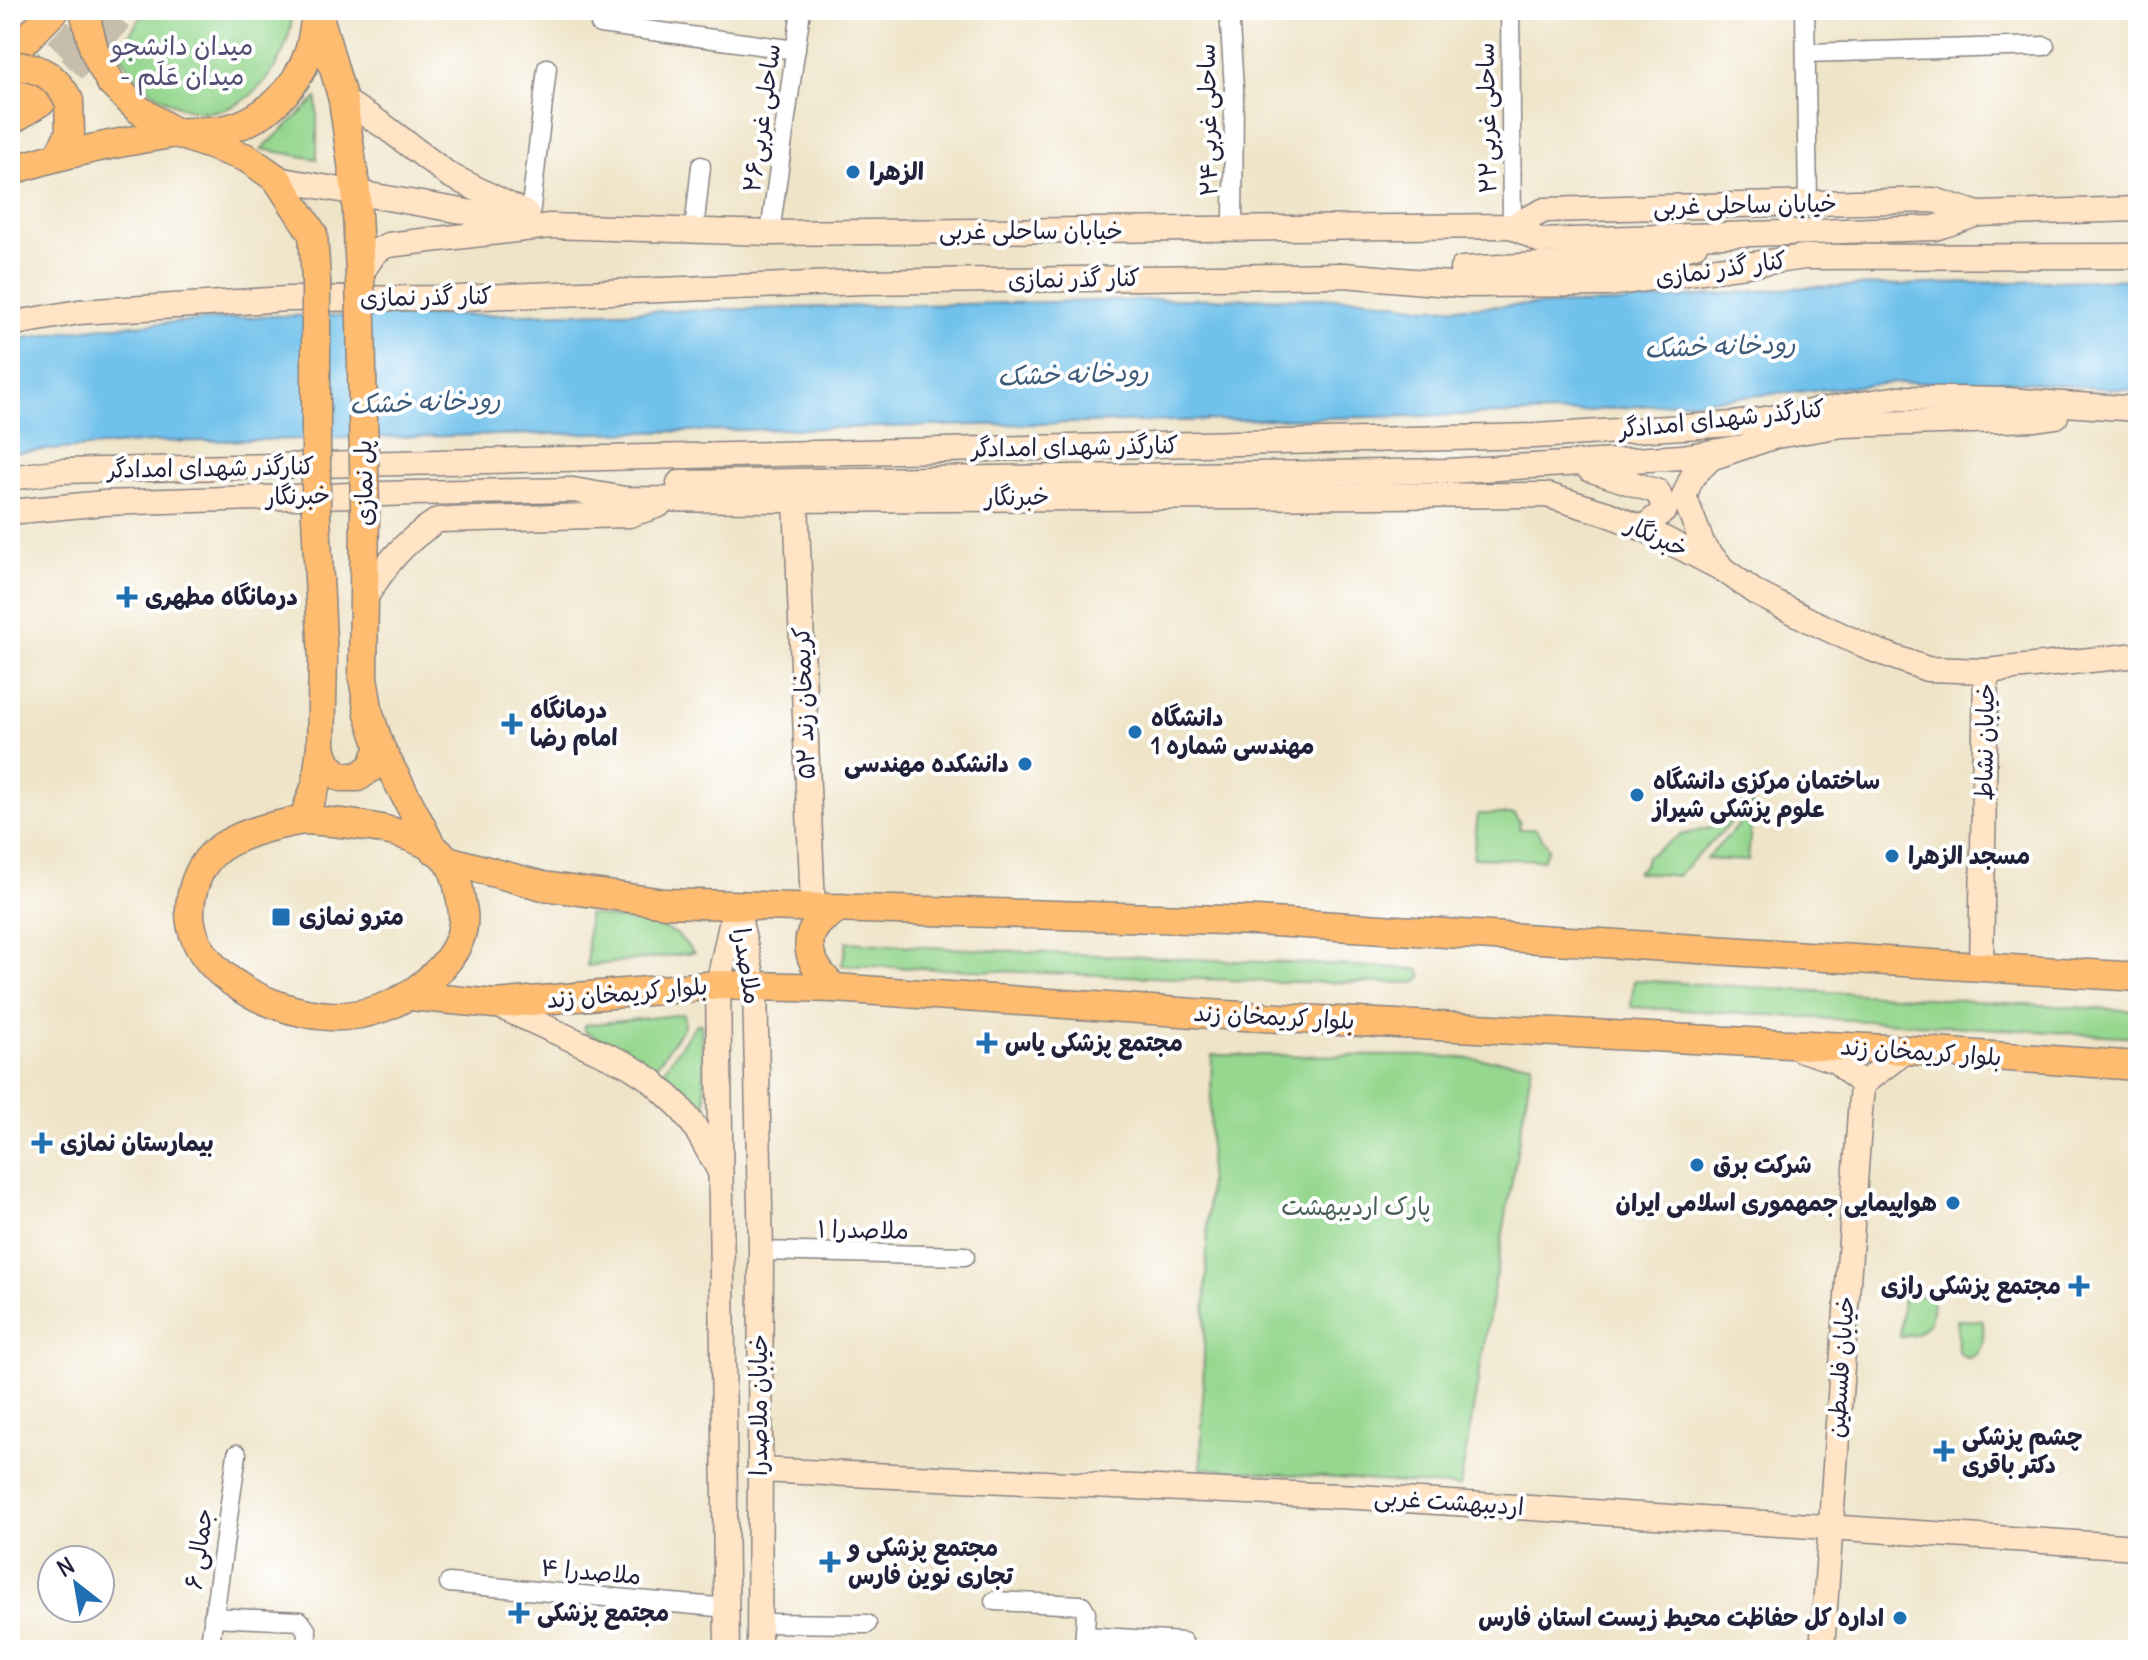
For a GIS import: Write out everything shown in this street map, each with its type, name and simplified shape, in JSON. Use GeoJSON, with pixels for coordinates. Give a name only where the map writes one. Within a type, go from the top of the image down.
{"type":"FeatureCollection","features":[{"type":"Feature","properties":{"kind":"main road"},"geometry":{"type":"LineString","coordinates":[[10,121],[55,10]]}},
{"type":"Feature","properties":{"kind":"main road"},"geometry":{"type":"LineString","coordinates":[[10,171],[59,154],[176,133],[223,130],[252,119],[277,102],[298,77],[309,51],[317,10]]}},
{"type":"Feature","properties":{"kind":"main road","name":"پل نمازی"},"geometry":{"type":"LineString","coordinates":[[317,10],[343,100],[356,192],[365,511],[363,677],[369,714],[380,747],[440,854]]}},
{"type":"Feature","properties":{"kind":"main road","name":"پل نمازی"},"geometry":{"type":"LineString","coordinates":[[86,12],[94,50],[111,83],[138,109],[176,133],[247,158],[277,179],[313,234],[316,280],[316,517],[323,660],[321,748],[316,785],[303,820]]}},
{"type":"Feature","properties":{"kind":"main road"},"geometry":{"type":"LineString","coordinates":[[27,81],[70,133],[59,154]]}},
{"type":"Feature","properties":{"kind":"main road"},"geometry":{"type":"LineString","coordinates":[[343,100],[384,126],[449,175],[540,221]]}},
{"type":"Feature","properties":{"kind":"main road"},"geometry":{"type":"LineString","coordinates":[[277,179],[540,221]]}},
{"type":"Feature","properties":{"kind":"main road","name":"خیابان ساحلی غربی"},"geometry":{"type":"LineString","coordinates":[[540,221],[770,233],[1512,226],[1545,210],[1934,200],[1978,214]]}},
{"type":"Feature","properties":{"kind":"main road","name":"خیابان ساحلی غربی"},"geometry":{"type":"LineString","coordinates":[[1512,226],[1541,241],[1935,228],[1978,214],[2138,209]]}},
{"type":"Feature","properties":{"kind":"main road"},"geometry":{"type":"LineString","coordinates":[[360,275],[376,251],[388,245],[540,221]]}},
{"type":"Feature","properties":{"kind":"main road"},"geometry":{"type":"LineString","coordinates":[[1344,275],[1641,260],[1728,235]]}},
{"type":"Feature","properties":{"kind":"main road","name":"کنار گذر نمازی"},"geometry":{"type":"LineString","coordinates":[[10,324],[79,312],[287,299],[458,298],[863,282],[1344,275],[1460,285],[1608,284],[1805,257],[2138,256]]}},
{"type":"Feature","properties":{"kind":"main road","name":"کنارگذر شهدای امدادگر"},"geometry":{"type":"LineString","coordinates":[[10,478],[61,471],[594,456],[1535,436],[1733,424],[1899,398],[2006,400],[2102,409],[2138,409]]}},
{"type":"Feature","properties":{"kind":"main road"},"geometry":{"type":"LineString","coordinates":[[1724,570],[1704,548],[1684,496],[1692,477],[1711,458],[1776,436],[1843,425],[2036,419],[2102,409]]}},
{"type":"Feature","properties":{"kind":"main road"},"geometry":{"type":"LineString","coordinates":[[573,490],[630,483],[1449,471],[1682,457],[1737,448]]}},
{"type":"Feature","properties":{"kind":"main road"},"geometry":{"type":"LineString","coordinates":[[1572,464],[1658,492],[1665,510],[1643,528]]}},
{"type":"Feature","properties":{"kind":"main road","name":"خبرنگار"},"geometry":{"type":"LineString","coordinates":[[10,512],[120,502],[573,490],[625,499],[796,500],[1547,495],[1643,528],[1724,570],[1756,593],[1869,648],[1927,669],[1986,671]]}},
{"type":"Feature","properties":{"kind":"main road"},"geometry":{"type":"LineString","coordinates":[[364,600],[390,558],[416,534],[438,520],[629,515],[678,499]]}},
{"type":"Feature","properties":{"kind":"main road","name":"کریمخان زند ۵۲"},"geometry":{"type":"LineString","coordinates":[[796,500],[813,907]]}},
{"type":"Feature","properties":{"kind":"main road","name":"خیابان نشاط"},"geometry":{"type":"LineString","coordinates":[[1981,967],[1986,671],[2138,655]]}},
{"type":"Feature","properties":{"kind":"main road"},"geometry":{"type":"LineString","coordinates":[[321,748],[327,765],[341,777],[358,777],[372,767],[380,747]]}},
{"type":"Feature","properties":{"kind":"main road"},"geometry":{"type":"LineString","coordinates":[[440,854],[456,877],[464,914],[460,941],[445,967],[410,996],[384,1008],[358,1015],[331,1016],[297,1012],[250,994],[220,971],[200,949],[191,926],[190,899],[197,872],[215,852],[263,828],[303,820],[352,822],[377,828],[440,854],[543,886],[665,903],[1256,921],[2138,977]]}},
{"type":"Feature","properties":{"kind":"main road","name":"ملاصدرا"},"geometry":{"type":"LineString","coordinates":[[723,1178],[718,985],[736,904]]}},
{"type":"Feature","properties":{"kind":"main road","name":"ملاصدرا"},"geometry":{"type":"LineString","coordinates":[[736,904],[755,987],[758,1160]]}},
{"type":"Feature","properties":{"kind":"main road"},"geometry":{"type":"LineString","coordinates":[[834,988],[813,963],[808,945],[815,925],[841,908]]}},
{"type":"Feature","properties":{"kind":"main road","name":"بلوار کریمخان زند"},"geometry":{"type":"LineString","coordinates":[[410,996],[495,1004],[718,985],[834,988],[1224,1015],[1907,1050],[2138,1066]]}},
{"type":"Feature","properties":{"kind":"main road"},"geometry":{"type":"LineString","coordinates":[[495,1004],[628,1065],[651,1080],[679,1106],[695,1127],[723,1178]]}},
{"type":"Feature","properties":{"kind":"main road"},"geometry":{"type":"LineString","coordinates":[[1785,1044],[1836,1061],[1862,1084],[1907,1050]]}},
{"type":"Feature","properties":{"kind":"main road","name":"خیابان فلسطین"},"geometry":{"type":"LineString","coordinates":[[1822,1650],[1862,1084]]}},
{"type":"Feature","properties":{"kind":"main road","name":"خیابان ملاصدرا"},"geometry":{"type":"LineString","coordinates":[[758,1160],[761,1251],[759,1650]]}},
{"type":"Feature","properties":{"kind":"main road","name":"خیابان ملاصدرا"},"geometry":{"type":"LineString","coordinates":[[723,1178],[727,1650]]}},
{"type":"Feature","properties":{"kind":"main road","name":"اردیبهشت غربی"},"geometry":{"type":"LineString","coordinates":[[759,1470],[1373,1498],[2138,1547]]}},
{"type":"Feature","properties":{"kind":"street","name":"ساحلی غربی۲۶"},"geometry":{"type":"LineString","coordinates":[[770,233],[801,10]]}},
{"type":"Feature","properties":{"kind":"street","name":"ساحلی غربی۲۴"},"geometry":{"type":"LineString","coordinates":[[1229,10],[1234,89],[1233,229]]}},
{"type":"Feature","properties":{"kind":"street","name":"ساحلی غربی۲۲"},"geometry":{"type":"LineString","coordinates":[[1510,10],[1512,226]]}},
{"type":"Feature","properties":{"kind":"street"},"geometry":{"type":"LineString","coordinates":[[1805,10],[1808,204]]}},
{"type":"Feature","properties":{"kind":"street"},"geometry":{"type":"LineString","coordinates":[[600,24],[796,50]]}},
{"type":"Feature","properties":{"kind":"street"},"geometry":{"type":"LineString","coordinates":[[1806,53],[2045,46]]}},
{"type":"Feature","properties":{"kind":"street"},"geometry":{"type":"LineString","coordinates":[[540,221],[547,68]]}},
{"type":"Feature","properties":{"kind":"street"},"geometry":{"type":"LineString","coordinates":[[694,230],[701,166]]}},
{"type":"Feature","properties":{"kind":"street","name":"۱ ملاصدرا"},"geometry":{"type":"LineString","coordinates":[[761,1251],[965,1256]]}},
{"type":"Feature","properties":{"kind":"street","name":"۶ جمالی"},"geometry":{"type":"LineString","coordinates":[[209,1650],[237,1454]]}},
{"type":"Feature","properties":{"kind":"street","name":"۴ ملاصدرا"},"geometry":{"type":"LineString","coordinates":[[449,1583],[728,1608]]}},
{"type":"Feature","properties":{"kind":"street"},"geometry":{"type":"LineString","coordinates":[[994,1601],[1085,1608],[1084,1643],[1183,1642]]}},
{"type":"Feature","properties":{"kind":"street"},"geometry":{"type":"LineString","coordinates":[[213,1617],[300,1621],[307,1631],[306,1650]]}},
{"type":"Feature","properties":{"kind":"street"},"geometry":{"type":"LineString","coordinates":[[759,1623],[867,1624]]}},
{"type":"Feature","properties":{"kind":"green space"},"geometry":{"type":"Polygon","coordinates":[[[146,10],[292,10],[286,43],[271,73],[252,94],[232,106],[211,111],[190,110],[169,102],[133,72],[118,51],[146,10]]]}},
{"type":"Feature","properties":{"kind":"green space"},"geometry":{"type":"Polygon","coordinates":[[[317,98],[317,159],[262,149],[317,98]]]}},
{"type":"Feature","properties":{"kind":"green space"},"geometry":{"type":"Polygon","coordinates":[[[1740,803],[1753,803],[1748,861],[1706,859],[1738,826],[1740,803]]]}},
{"type":"Feature","properties":{"kind":"green space"},"geometry":{"type":"Polygon","coordinates":[[[1731,805],[1733,821],[1677,876],[1637,872],[1644,865],[1646,857],[1681,835],[1714,827],[1731,805]]]}},
{"type":"Feature","properties":{"kind":"green space"},"geometry":{"type":"Polygon","coordinates":[[[1478,814],[1514,814],[1520,823],[1519,829],[1536,829],[1549,848],[1543,860],[1473,858],[1478,814]]]}},
{"type":"Feature","properties":{"kind":"green space"},"geometry":{"type":"Polygon","coordinates":[[[588,914],[653,924],[677,934],[694,953],[587,966],[588,914]]]}},
{"type":"Feature","properties":{"kind":"green space"},"geometry":{"type":"Polygon","coordinates":[[[847,942],[1418,969],[1422,976],[1416,983],[1279,982],[842,965],[847,942]]]}},
{"type":"Feature","properties":{"kind":"green space"},"geometry":{"type":"Polygon","coordinates":[[[1634,980],[2138,1011],[2138,1037],[1631,1007],[1634,980]]]}},
{"type":"Feature","properties":{"kind":"green space"},"geometry":{"type":"Polygon","coordinates":[[[684,1014],[684,1026],[655,1068],[584,1031],[584,1025],[684,1014]]]}},
{"type":"Feature","properties":{"kind":"green space"},"geometry":{"type":"Polygon","coordinates":[[[696,1024],[701,1024],[707,1121],[697,1103],[663,1071],[696,1024]]]}},
{"type":"Feature","properties":{"kind":"green space","name":"پارک اردیبهشت"},"geometry":{"type":"Polygon","coordinates":[[[1212,1055],[1432,1056],[1532,1063],[1460,1487],[1201,1468],[1212,1055]]]}},
{"type":"Feature","properties":{"kind":"green space"},"geometry":{"type":"Polygon","coordinates":[[[1903,1295],[1930,1296],[1933,1304],[1930,1322],[1915,1335],[1900,1337],[1903,1295]]]}},
{"type":"Feature","properties":{"kind":"green space"},"geometry":{"type":"Polygon","coordinates":[[[1957,1320],[1983,1321],[1982,1346],[1972,1357],[1965,1358],[1958,1351],[1957,1320]]]}},
{"type":"Feature","properties":{"kind":"water","name":"رودخانه خشک"},"geometry":{"type":"Polygon","coordinates":[[[2138,279],[2138,391],[2011,381],[1893,383],[1564,413],[153,442],[10,453],[10,340],[103,327],[268,316],[482,315],[1182,299],[1361,298],[1429,308],[1619,303],[1806,287],[2138,279]]]}},
{"type":"Feature","properties":{"kind":"tunnel"},"geometry":{"type":"LineString","coordinates":[[28,81],[99,10]]}},
{"type":"Feature","properties":{"kind":"tunnel"},"geometry":{"type":"LineString","coordinates":[[43,100],[127,10]]}},
{"type":"Feature","properties":{"kind":"place","name":"الزهرا"},"geometry":{"type":"Point","coordinates":[853,172]}},
{"type":"Feature","properties":{"kind":"place","name":"درمانگاه مطهری"},"geometry":{"type":"Point","coordinates":[127,597]}},
{"type":"Feature","properties":{"kind":"place","name":"درمانگاه امام رضا"},"geometry":{"type":"Point","coordinates":[512,724]}},
{"type":"Feature","properties":{"kind":"place","name":"دانشگاه مهندسی شماره 1"},"geometry":{"type":"Point","coordinates":[1135,732]}},
{"type":"Feature","properties":{"kind":"place","name":"دانشکده مهندسی"},"geometry":{"type":"Point","coordinates":[1025,764]}},
{"type":"Feature","properties":{"kind":"place","name":"ساختمان مرکزی دانشگاه علوم پزشکی شیراز"},"geometry":{"type":"Point","coordinates":[1637,795]}},
{"type":"Feature","properties":{"kind":"place","name":"مسجد الزهرا"},"geometry":{"type":"Point","coordinates":[1892,856]}},
{"type":"Feature","properties":{"kind":"place","name":"مترو نمازی"},"geometry":{"type":"Point","coordinates":[281,917]}},
{"type":"Feature","properties":{"kind":"place","name":"مجتمع پزشکی یاس"},"geometry":{"type":"Point","coordinates":[987,1043]}},
{"type":"Feature","properties":{"kind":"place","name":"بیمارستان نمازی"},"geometry":{"type":"Point","coordinates":[42,1143]}},
{"type":"Feature","properties":{"kind":"place","name":"شرکت برق"},"geometry":{"type":"Point","coordinates":[1697,1165]}},
{"type":"Feature","properties":{"kind":"place","name":"هواپیمایی جمهموری اسلامی ایران"},"geometry":{"type":"Point","coordinates":[1953,1203]}},
{"type":"Feature","properties":{"kind":"place","name":"مجتمع پزشکی رازی"},"geometry":{"type":"Point","coordinates":[2079,1286]}},
{"type":"Feature","properties":{"kind":"place","name":"چشم پزشکی دکتر باقری"},"geometry":{"type":"Point","coordinates":[1944,1451]}},
{"type":"Feature","properties":{"kind":"place","name":"مجتمع پزشکی و تجاری نوین فارس"},"geometry":{"type":"Point","coordinates":[830,1562]}},
{"type":"Feature","properties":{"kind":"place","name":"مجتمع پزشکی"},"geometry":{"type":"Point","coordinates":[519,1613]}},
{"type":"Feature","properties":{"kind":"place","name":"اداره کل حفاظت محیط زیست استان فارس"},"geometry":{"type":"Point","coordinates":[1900,1618]}},
{"type":"Feature","properties":{"kind":"district","name":"میدان دانشجو - میدان عَلَم"},"geometry":{"type":"Point","coordinates":[182,61]}}]}
